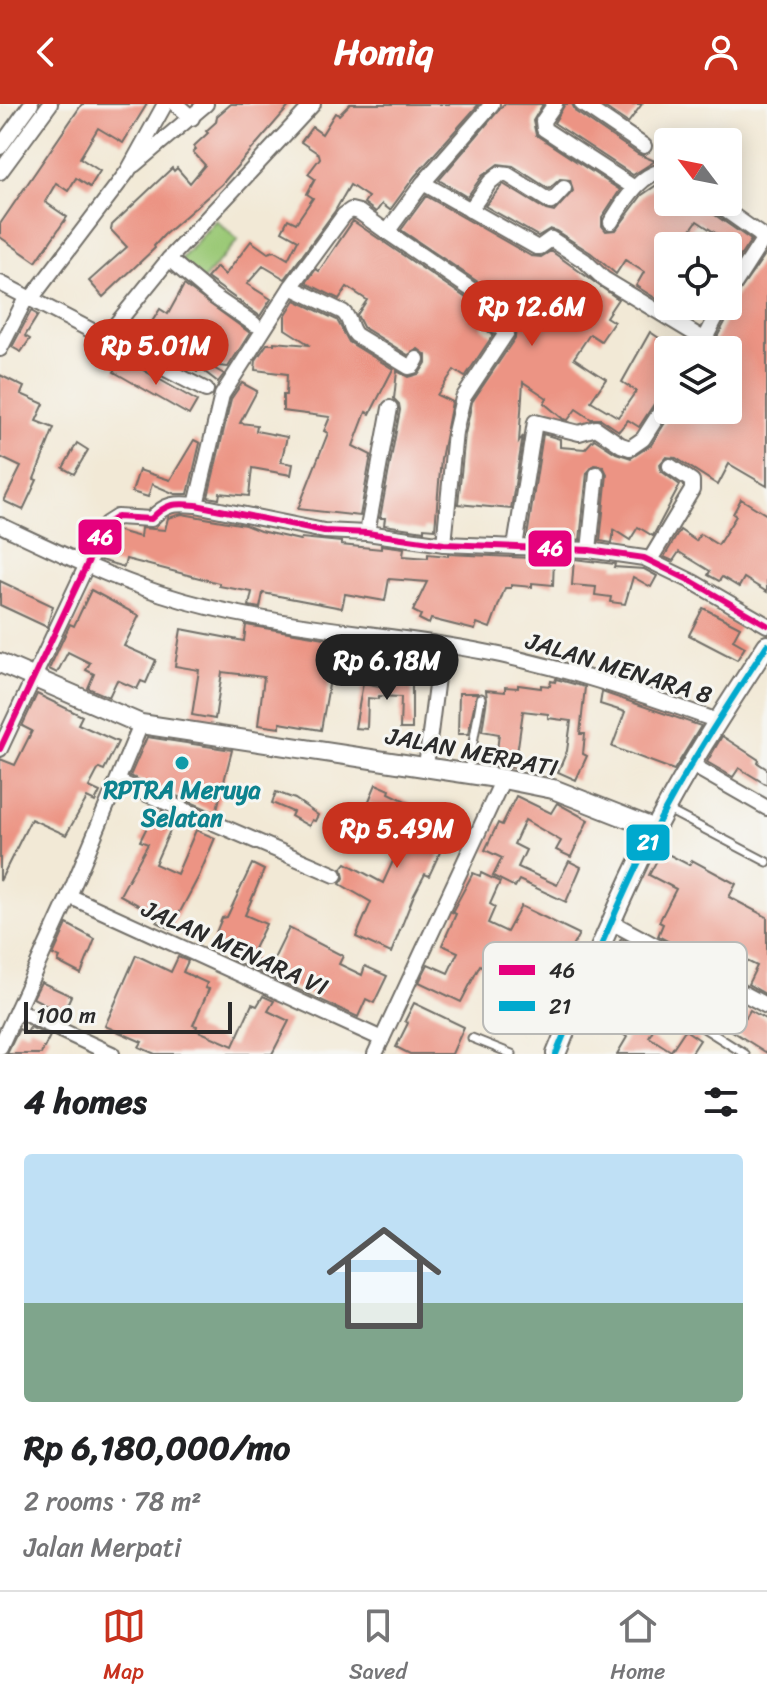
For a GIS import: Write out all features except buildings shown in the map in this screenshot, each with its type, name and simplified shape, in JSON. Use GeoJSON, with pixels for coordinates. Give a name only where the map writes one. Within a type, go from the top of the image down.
{"type":"FeatureCollection","features":[{"type":"Feature","properties":{"kind":"street"},"geometry":{"type":"LineString","coordinates":[[0,147],[31,104]]}},
{"type":"Feature","properties":{"kind":"street"},"geometry":{"type":"LineString","coordinates":[[0,172],[50,104]]}},
{"type":"Feature","properties":{"kind":"street"},"geometry":{"type":"LineString","coordinates":[[0,349],[28,299],[128,171],[165,104]]}},
{"type":"Feature","properties":{"kind":"street"},"geometry":{"type":"LineString","coordinates":[[176,104],[192,118]]}},
{"type":"Feature","properties":{"kind":"street"},"geometry":{"type":"LineString","coordinates":[[128,171],[206,104]]}},
{"type":"Feature","properties":{"kind":"street"},"geometry":{"type":"LineString","coordinates":[[105,338],[169,259],[313,104]]}},
{"type":"Feature","properties":{"kind":"street"},"geometry":{"type":"LineString","coordinates":[[387,232],[423,183],[492,104]]}},
{"type":"Feature","properties":{"kind":"street"},"geometry":{"type":"LineString","coordinates":[[555,104],[543,121],[544,129],[633,187]]}},
{"type":"Feature","properties":{"kind":"street"},"geometry":{"type":"LineString","coordinates":[[582,104],[644,146]]}},
{"type":"Feature","properties":{"kind":"street"},"geometry":{"type":"LineString","coordinates":[[470,210],[490,182],[500,174],[508,175],[551,202],[564,188]]}},
{"type":"Feature","properties":{"kind":"street"},"geometry":{"type":"LineString","coordinates":[[611,222],[633,187],[654,174]]}},
{"type":"Feature","properties":{"kind":"street"},"geometry":{"type":"LineString","coordinates":[[423,183],[537,248],[551,239],[689,336]]}},
{"type":"Feature","properties":{"kind":"street"},"geometry":{"type":"LineString","coordinates":[[196,505],[222,395],[291,287],[347,212],[355,209],[497,307],[491,322],[507,332],[463,398],[455,432],[444,544]]}},
{"type":"Feature","properties":{"kind":"street"},"geometry":{"type":"LineString","coordinates":[[734,216],[762,236],[764,241],[742,273]]}},
{"type":"Feature","properties":{"kind":"street"},"geometry":{"type":"LineString","coordinates":[[169,259],[213,296],[254,324]]}},
{"type":"Feature","properties":{"kind":"street"},"geometry":{"type":"LineString","coordinates":[[0,283],[206,390]]}},
{"type":"Feature","properties":{"kind":"street"},"geometry":{"type":"LineString","coordinates":[[291,287],[343,312],[356,335],[398,360],[411,367],[417,359]]}},
{"type":"Feature","properties":{"kind":"street"},"geometry":{"type":"LineString","coordinates":[[367,533],[390,408]]}},
{"type":"Feature","properties":{"kind":"street"},"geometry":{"type":"LineString","coordinates":[[515,547],[535,422],[579,433],[596,428],[630,448],[643,439],[654,422]]}},
{"type":"Feature","properties":{"kind":"street"},"geometry":{"type":"LineString","coordinates":[[650,560],[692,490],[692,481],[670,466]]}},
{"type":"Feature","properties":{"kind":"street"},"geometry":{"type":"LineString","coordinates":[[589,550],[597,474]]}},
{"type":"Feature","properties":{"kind":"street"},"geometry":{"type":"LineString","coordinates":[[0,749],[106,524],[117,517],[151,519],[164,505],[175,503],[324,531],[367,533],[444,544],[589,550],[650,560],[767,625]]}},
{"type":"Feature","properties":{"kind":"street","name":"JALAN MENARA 8"},"geometry":{"type":"LineString","coordinates":[[0,525],[86,565],[162,594],[213,608],[487,652],[632,690],[718,721]]}},
{"type":"Feature","properties":{"kind":"street"},"geometry":{"type":"LineString","coordinates":[[426,766],[441,645]]}},
{"type":"Feature","properties":{"kind":"street"},"geometry":{"type":"LineString","coordinates":[[603,942],[655,829],[767,645]]}},
{"type":"Feature","properties":{"kind":"street","name":"JALAN MERPATI"},"geometry":{"type":"LineString","coordinates":[[0,663],[141,724],[468,772],[553,789],[655,829]]}},
{"type":"Feature","properties":{"kind":"street"},"geometry":{"type":"LineString","coordinates":[[0,1047],[119,782],[141,724]]}},
{"type":"Feature","properties":{"kind":"street"},"geometry":{"type":"LineString","coordinates":[[692,765],[767,808]]}},
{"type":"Feature","properties":{"kind":"street"},"geometry":{"type":"LineString","coordinates":[[375,1054],[503,779]]}},
{"type":"Feature","properties":{"kind":"street"},"geometry":{"type":"LineString","coordinates":[[119,782],[335,875]]}},
{"type":"Feature","properties":{"kind":"street","name":"JALAN MENARA VI"},"geometry":{"type":"LineString","coordinates":[[69,896],[382,1039]]}},
{"type":"Feature","properties":{"kind":"street"},"geometry":{"type":"LineString","coordinates":[[611,922],[648,942]]}},
{"type":"Feature","properties":{"kind":"street"},"geometry":{"type":"LineString","coordinates":[[747,995],[767,1006]]}},
{"type":"Feature","properties":{"kind":"street"},"geometry":{"type":"LineString","coordinates":[[17,1010],[112,1054]]}},
{"type":"Feature","properties":{"kind":"street"},"geometry":{"type":"LineString","coordinates":[[556,1054],[564,1034]]}},
{"type":"Feature","properties":{"kind":"lane"},"geometry":{"type":"LineString","coordinates":[[468,772],[481,698]]}},
{"type":"Feature","properties":{"kind":"lane"},"geometry":{"type":"LineString","coordinates":[[667,809],[767,862]]}},
{"type":"Feature","properties":{"kind":"lane"},"geometry":{"type":"LineString","coordinates":[[713,1034],[745,1054]]}},
{"type":"Feature","properties":{"kind":"lane"},"geometry":{"type":"LineString","coordinates":[[472,1038],[512,1054]]}},
{"type":"Feature","properties":{"kind":"green space"},"geometry":{"type":"Polygon","coordinates":[[[216,220],[238,240],[201,282],[179,262],[216,220]]]}},
{"type":"Feature","properties":{"kind":"transit line","name":"46"},"geometry":{"type":"LineString","coordinates":[[0,749],[106,524],[117,517],[151,519],[161,510],[176,504],[196,505],[324,531],[367,533],[444,544],[589,550],[644,558],[767,625]]}},
{"type":"Feature","properties":{"kind":"transit line","name":"21"},"geometry":{"type":"LineString","coordinates":[[603,942],[668,805],[767,645]]}},
{"type":"Feature","properties":{"kind":"transit line","name":"21"},"geometry":{"type":"LineString","coordinates":[[556,1054],[564,1034]]}},
{"type":"Feature","properties":{"kind":"place","name":"RPTRA Meruya Selatan"},"geometry":{"type":"Point","coordinates":[182,763]}}]}
